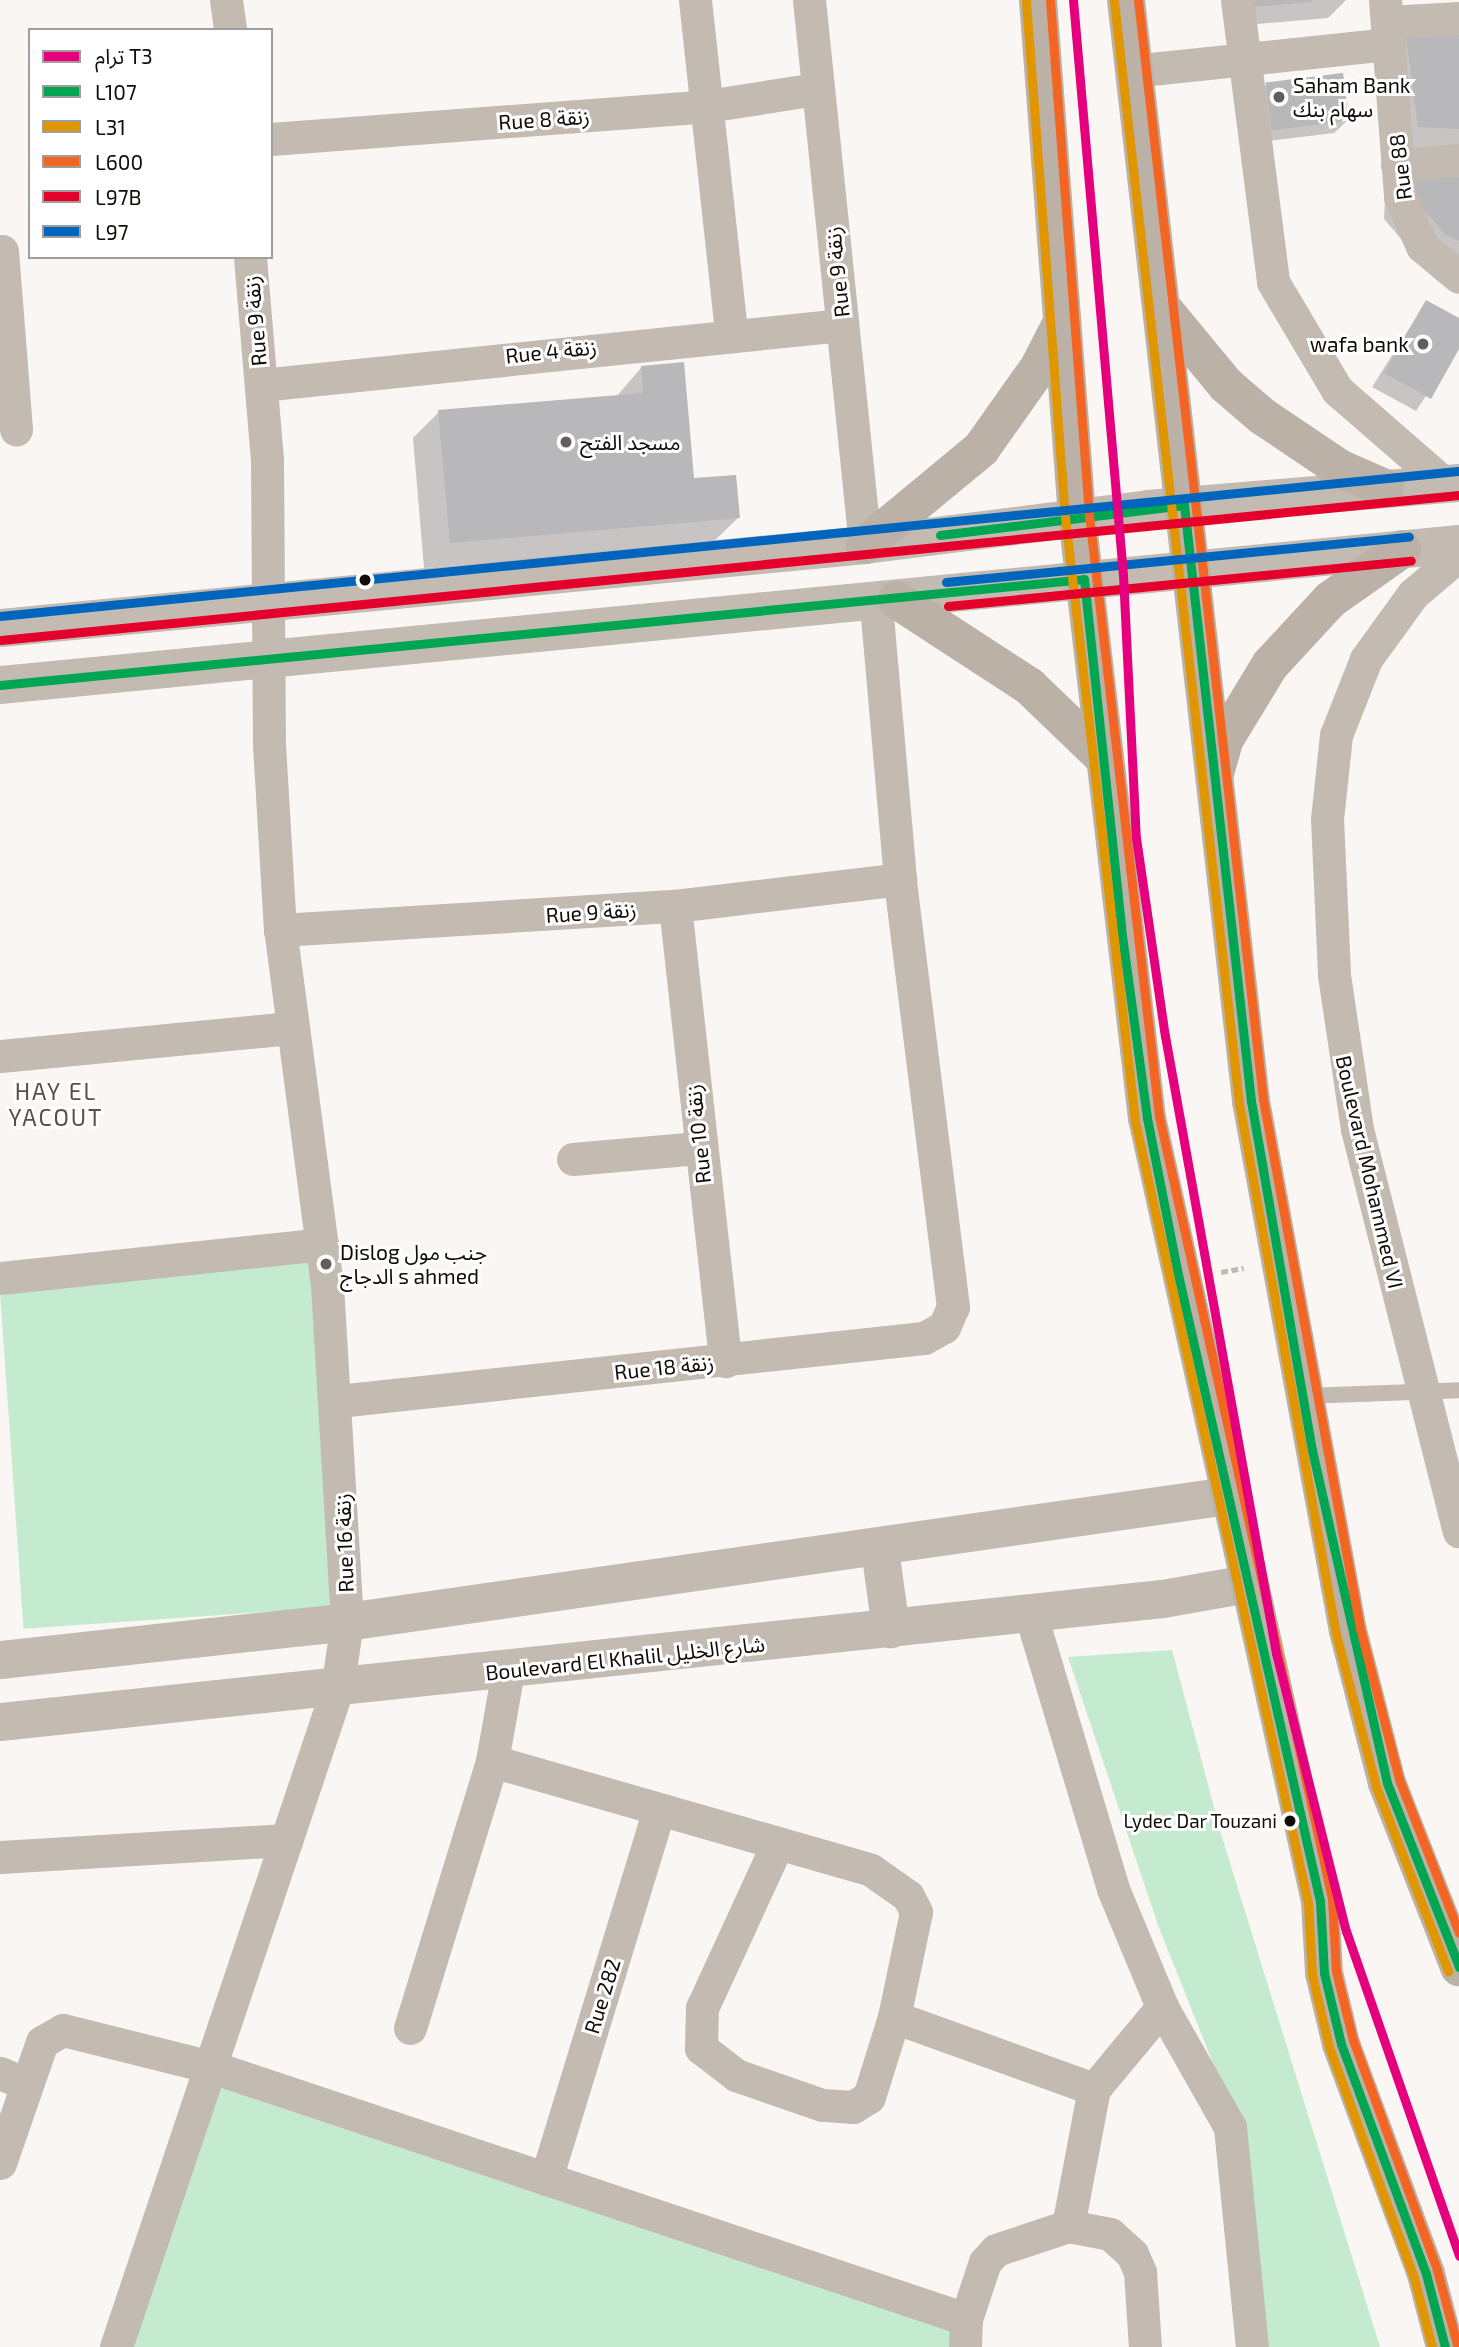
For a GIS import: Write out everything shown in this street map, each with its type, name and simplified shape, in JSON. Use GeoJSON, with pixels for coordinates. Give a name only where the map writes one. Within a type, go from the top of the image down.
{"type":"FeatureCollection","features":[{"type":"Feature","properties":{"kind":"main road"},"geometry":{"type":"LineString","coordinates":[[1038,0],[1077,516],[1147,1118],[1179,1279],[1320,1901],[1324,1973],[1340,2044],[1426,2274],[1446,2347]]}},
{"type":"Feature","properties":{"kind":"main road"},"geometry":{"type":"LineString","coordinates":[[1126,0],[1132,71],[1165,311],[1188,569],[1251,1101],[1348,1631],[1387,1783],[1459,1967]]}},
{"type":"Feature","properties":{"kind":"main road"},"geometry":{"type":"LineString","coordinates":[[1165,311],[1194,350],[1262,416],[1341,469],[1385,488]]}},
{"type":"Feature","properties":{"kind":"main road"},"geometry":{"type":"LineString","coordinates":[[866,545],[981,449],[1039,368],[1062,322]]}},
{"type":"Feature","properties":{"kind":"main road"},"geometry":{"type":"LineString","coordinates":[[1213,778],[1225,738],[1270,664],[1330,600],[1402,549]]}},
{"type":"Feature","properties":{"kind":"main road"},"geometry":{"type":"LineString","coordinates":[[887,601],[1029,686],[1104,758]]}},
{"type":"Feature","properties":{"kind":"street"},"geometry":{"type":"LineString","coordinates":[[226,0],[230,28]]}},
{"type":"Feature","properties":{"kind":"street"},"geometry":{"type":"LineString","coordinates":[[695,0],[701,107],[731,334]]}},
{"type":"Feature","properties":{"kind":"street","name":"Rue 9 زنقة"},"geometry":{"type":"LineString","coordinates":[[809,0],[816,89],[866,545]]}},
{"type":"Feature","properties":{"kind":"street"},"geometry":{"type":"LineString","coordinates":[[1237,0],[1273,282],[1337,390],[1451,483]]}},
{"type":"Feature","properties":{"kind":"street"},"geometry":{"type":"LineString","coordinates":[[1132,71],[1242,55],[1388,22],[1459,18]]}},
{"type":"Feature","properties":{"kind":"street","name":"Rue 88"},"geometry":{"type":"LineString","coordinates":[[1388,22],[1397,165],[1409,225],[1422,246],[1459,277]]}},
{"type":"Feature","properties":{"kind":"street","name":"Rue 8 زنقة"},"geometry":{"type":"LineString","coordinates":[[273,139],[701,107],[816,89]]}},
{"type":"Feature","properties":{"kind":"street"},"geometry":{"type":"LineString","coordinates":[[1397,165],[1459,160]]}},
{"type":"Feature","properties":{"kind":"street"},"geometry":{"type":"LineString","coordinates":[[11,250],[16,429]]}},
{"type":"Feature","properties":{"kind":"street","name":"Rue 9 زنقة"},"geometry":{"type":"LineString","coordinates":[[250,259],[261,385],[268,659]]}},
{"type":"Feature","properties":{"kind":"street","name":"Rue 4 زنقة"},"geometry":{"type":"LineString","coordinates":[[261,385],[731,334],[842,325]]}},
{"type":"Feature","properties":{"kind":"street"},"geometry":{"type":"LineString","coordinates":[[0,628],[268,599],[866,545],[1077,516],[1184,505],[1451,483]]}},
{"type":"Feature","properties":{"kind":"street"},"geometry":{"type":"LineString","coordinates":[[0,685],[1459,544]]}},
{"type":"Feature","properties":{"kind":"street","name":"Boulevard Mohammed VI"},"geometry":{"type":"LineString","coordinates":[[1459,555],[1413,594],[1366,659],[1348,696],[1328,774],[1328,897],[1343,1052],[1421,1390],[1459,1531]]}},
{"type":"Feature","properties":{"kind":"street"},"geometry":{"type":"LineString","coordinates":[[887,601],[900,879]]}},
{"type":"Feature","properties":{"kind":"street","name":"Rue 16 زنقة"},"geometry":{"type":"LineString","coordinates":[[116,2347],[215,2068],[286,1840],[337,1689],[347,1622],[338,1401],[322,1244],[289,1028],[280,930],[268,659]]}},
{"type":"Feature","properties":{"kind":"street","name":"Rue 9 زنقة"},"geometry":{"type":"LineString","coordinates":[[280,930],[675,906],[900,879]]}},
{"type":"Feature","properties":{"kind":"street","name":"Rue 18 زنقة"},"geometry":{"type":"LineString","coordinates":[[338,1401],[924,1338],[949,1319],[951,1286],[900,879]]}},
{"type":"Feature","properties":{"kind":"street","name":"Rue 10 زنقة"},"geometry":{"type":"LineString","coordinates":[[675,906],[724,1361]]}},
{"type":"Feature","properties":{"kind":"street"},"geometry":{"type":"LineString","coordinates":[[0,1056],[289,1028]]}},
{"type":"Feature","properties":{"kind":"street"},"geometry":{"type":"LineString","coordinates":[[573,1159],[699,1148]]}},
{"type":"Feature","properties":{"kind":"street"},"geometry":{"type":"LineString","coordinates":[[0,1278],[322,1244]]}},
{"type":"Feature","properties":{"kind":"street"},"geometry":{"type":"LineString","coordinates":[[0,1660],[347,1622],[880,1549],[1228,1496]]}},
{"type":"Feature","properties":{"kind":"street"},"geometry":{"type":"LineString","coordinates":[[880,1549],[891,1629]]}},
{"type":"Feature","properties":{"kind":"street","name":"Boulevard El Khalil شارع الخليل"},"geometry":{"type":"LineString","coordinates":[[0,1722],[337,1689],[891,1629],[1248,1584]]}},
{"type":"Feature","properties":{"kind":"street"},"geometry":{"type":"LineString","coordinates":[[1030,1612],[1089,1824],[1162,2007],[1230,2127],[1252,2347]]}},
{"type":"Feature","properties":{"kind":"street"},"geometry":{"type":"LineString","coordinates":[[410,2028],[492,1761],[508,1671]]}},
{"type":"Feature","properties":{"kind":"street"},"geometry":{"type":"LineString","coordinates":[[492,1761],[776,1847],[871,1870],[908,1896],[916,1912],[894,2017],[870,2096],[853,2107],[822,2105],[736,2075],[701,2048],[702,2008],[776,1847]]}},
{"type":"Feature","properties":{"kind":"street","name":"Rue 282"},"geometry":{"type":"LineString","coordinates":[[546,2179],[658,1813]]}},
{"type":"Feature","properties":{"kind":"street"},"geometry":{"type":"LineString","coordinates":[[0,1857],[286,1840]]}},
{"type":"Feature","properties":{"kind":"street"},"geometry":{"type":"LineString","coordinates":[[1068,2226],[1094,2089],[1162,2007]]}},
{"type":"Feature","properties":{"kind":"street"},"geometry":{"type":"LineString","coordinates":[[894,2017],[1094,2089]]}},
{"type":"Feature","properties":{"kind":"street"},"geometry":{"type":"LineString","coordinates":[[0,2163],[13,2078],[46,2035],[63,2030],[215,2068],[546,2179],[966,2333],[979,2271],[996,2250],[1068,2226],[1110,2234],[1132,2254],[1140,2272],[1145,2347]]}},
{"type":"Feature","properties":{"kind":"lane"},"geometry":{"type":"LineString","coordinates":[[1303,1396],[1459,1390]]}},
{"type":"Feature","properties":{"kind":"path"},"geometry":{"type":"LineString","coordinates":[[1179,1279],[1279,1262]]}},
{"type":"Feature","properties":{"kind":"green space"},"geometry":{"type":"Polygon","coordinates":[[[322,1252],[347,1606],[24,1629],[0,1275],[322,1252]]]}},
{"type":"Feature","properties":{"kind":"green space"},"geometry":{"type":"Polygon","coordinates":[[[1172,1650],[1222,1837],[1380,2347],[1256,2347],[1226,2096],[1158,1925],[1068,1657],[1172,1650]]]}},
{"type":"Feature","properties":{"kind":"green space"},"geometry":{"type":"Polygon","coordinates":[[[217,2069],[962,2323],[963,2347],[118,2347],[217,2069]]]}},
{"type":"Feature","properties":{"kind":"building"},"geometry":{"type":"Polygon","coordinates":[[[1252,0],[1312,0],[1312,2],[1252,7],[1252,0]]]}},
{"type":"Feature","properties":{"kind":"building"},"geometry":{"type":"Polygon","coordinates":[[[1459,20],[1459,129],[1418,127],[1404,23],[1459,20]]]}},
{"type":"Feature","properties":{"kind":"building"},"geometry":{"type":"Polygon","coordinates":[[[1343,73],[1349,121],[1271,130],[1266,83],[1343,73]]]}},
{"type":"Feature","properties":{"kind":"building"},"geometry":{"type":"Polygon","coordinates":[[[1410,170],[1459,170],[1459,241],[1446,235],[1409,193],[1410,170]]]}},
{"type":"Feature","properties":{"kind":"building"},"geometry":{"type":"Polygon","coordinates":[[[1426,300],[1459,318],[1459,349],[1431,399],[1384,373],[1426,300]]]}},
{"type":"Feature","properties":{"kind":"building","name":"مسجد الفتح"},"geometry":{"type":"Polygon","coordinates":[[[684,362],[694,478],[736,475],[740,518],[450,543],[438,410],[643,393],[641,366],[684,362]]]}},
{"type":"Feature","properties":{"kind":"tram line","name":"T3"},"geometry":{"type":"LineString","coordinates":[[1073,0],[1123,575],[1136,838],[1165,1036],[1276,1653],[1346,1931],[1459,2256]]}},
{"type":"Feature","properties":{"kind":"transit line","name":"L600"},"geometry":{"type":"LineString","coordinates":[[1050,0],[1089,515],[1159,1116],[1332,1898],[1336,1971],[1353,2040],[1437,2270],[1457,2344]]}},
{"type":"Feature","properties":{"kind":"transit line","name":"L600"},"geometry":{"type":"LineString","coordinates":[[1138,0],[1263,1099],[1360,1628],[1399,1779],[1459,1933]]}},
{"type":"Feature","properties":{"kind":"transit line","name":"L31"},"geometry":{"type":"LineString","coordinates":[[1026,1],[1065,517],[1135,1121],[1308,1903],[1312,1975],[1329,2047],[1414,2278],[1432,2347]]}},
{"type":"Feature","properties":{"kind":"transit line","name":"L31"},"geometry":{"type":"LineString","coordinates":[[1114,1],[1239,1103],[1336,1634],[1376,1787],[1448,1971]]}},
{"type":"Feature","properties":{"kind":"transit line","name":"L97"},"geometry":{"type":"LineString","coordinates":[[0,616],[1458,471]]}},
{"type":"Feature","properties":{"kind":"transit line","name":"L97B"},"geometry":{"type":"LineString","coordinates":[[1,640],[1459,495]]}},
{"type":"Feature","properties":{"kind":"transit line","name":"L107"},"geometry":{"type":"LineString","coordinates":[[940,535],[1184,505],[1251,1101],[1312,1450],[1387,1783],[1459,1967]]}},
{"type":"Feature","properties":{"kind":"transit line","name":"L97"},"geometry":{"type":"LineString","coordinates":[[946,582],[1409,537]]}},
{"type":"Feature","properties":{"kind":"transit line","name":"L97B"},"geometry":{"type":"LineString","coordinates":[[948,606],[1411,561]]}},
{"type":"Feature","properties":{"kind":"transit line","name":"L107"},"geometry":{"type":"LineString","coordinates":[[0,685],[1084,579],[1121,928],[1147,1118],[1179,1279],[1320,1901],[1324,1973],[1341,2044],[1426,2274],[1445,2347]]}},
{"type":"Feature","properties":{"kind":"place","name":"Saham Bank سهام بنك"},"geometry":{"type":"Point","coordinates":[1279,97]}},
{"type":"Feature","properties":{"kind":"place","name":"wafa bank"},"geometry":{"type":"Point","coordinates":[1423,344]}},
{"type":"Feature","properties":{"kind":"place","name":"مسجد الفتح"},"geometry":{"type":"Point","coordinates":[566,442]}},
{"type":"Feature","properties":{"kind":"place","name":"Dislog جنب مول الدجاج s ahmed"},"geometry":{"type":"Point","coordinates":[326,1264]}},
{"type":"Feature","properties":{"kind":"place","name":"Lydec Dar Touzani"},"geometry":{"type":"Point","coordinates":[1290,1821]}},
{"type":"Feature","properties":{"kind":"district","name":"HAY EL YACOUT"},"geometry":{"type":"Point","coordinates":[56,1104]}}]}
